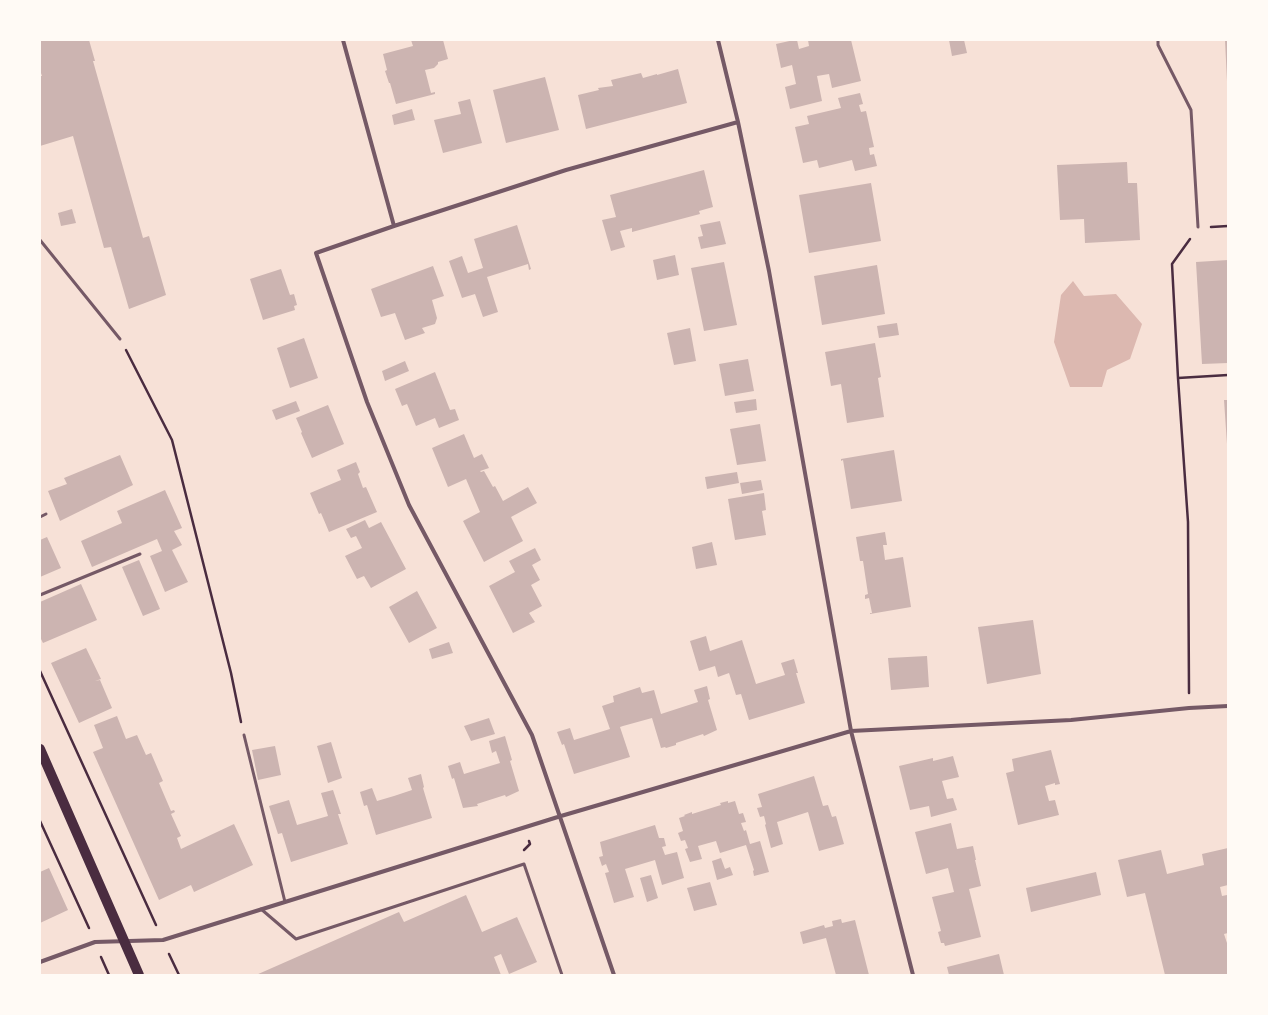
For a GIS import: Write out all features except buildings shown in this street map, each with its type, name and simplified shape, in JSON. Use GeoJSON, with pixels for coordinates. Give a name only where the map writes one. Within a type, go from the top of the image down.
{"type":"FeatureCollection","features":[{"type":"Feature","properties":{"kind":"main road"},"geometry":{"type":"LineString","coordinates":[[40,749],[139,975]]}},
{"type":"Feature","properties":{"kind":"street"},"geometry":{"type":"LineString","coordinates":[[343,40],[394,226]]}},
{"type":"Feature","properties":{"kind":"street"},"geometry":{"type":"LineString","coordinates":[[718,40],[738,122],[769,271],[852,731],[913,975]]}},
{"type":"Feature","properties":{"kind":"street"},"geometry":{"type":"LineString","coordinates":[[614,975],[561,816],[532,735],[410,505],[367,402],[316,253],[566,170],[738,122]]}},
{"type":"Feature","properties":{"kind":"street"},"geometry":{"type":"LineString","coordinates":[[40,962],[95,942],[163,940],[561,816],[852,731],[1071,720],[1189,708],[1228,706]]}},
{"type":"Feature","properties":{"kind":"lane"},"geometry":{"type":"LineString","coordinates":[[1158,40],[1158,45],[1191,110],[1198,228]]}},
{"type":"Feature","properties":{"kind":"lane"},"geometry":{"type":"LineString","coordinates":[[40,240],[120,339]]}},
{"type":"Feature","properties":{"kind":"lane"},"geometry":{"type":"LineString","coordinates":[[40,517],[46,514]]}},
{"type":"Feature","properties":{"kind":"lane"},"geometry":{"type":"LineString","coordinates":[[40,594],[140,554]]}},
{"type":"Feature","properties":{"kind":"lane"},"geometry":{"type":"LineString","coordinates":[[244,735],[285,902]]}},
{"type":"Feature","properties":{"kind":"lane"},"geometry":{"type":"LineString","coordinates":[[261,909],[296,939],[524,864],[562,975]]}},
{"type":"Feature","properties":{"kind":"path"},"geometry":{"type":"LineString","coordinates":[[1189,708],[1188,522],[1172,264],[1198,228]]}},
{"type":"Feature","properties":{"kind":"path"},"geometry":{"type":"LineString","coordinates":[[120,339],[172,440],[231,673],[244,735]]}},
{"type":"Feature","properties":{"kind":"path"},"geometry":{"type":"LineString","coordinates":[[1178,378],[1228,375]]}},
{"type":"Feature","properties":{"kind":"path"},"geometry":{"type":"LineString","coordinates":[[40,671],[179,975]]}},
{"type":"Feature","properties":{"kind":"path"},"geometry":{"type":"LineString","coordinates":[[40,821],[109,975]]}},
{"type":"Feature","properties":{"kind":"path"},"geometry":{"type":"LineString","coordinates":[[524,864],[521,854],[530,844],[526,827]]}},
{"type":"Feature","properties":{"kind":"shaded area"},"geometry":{"type":"Polygon","coordinates":[[[1073,281],[1084,296],[1116,294],[1142,324],[1130,359],[1107,370],[1102,387],[1070,387],[1054,342],[1061,295],[1073,281]]]}}]}
